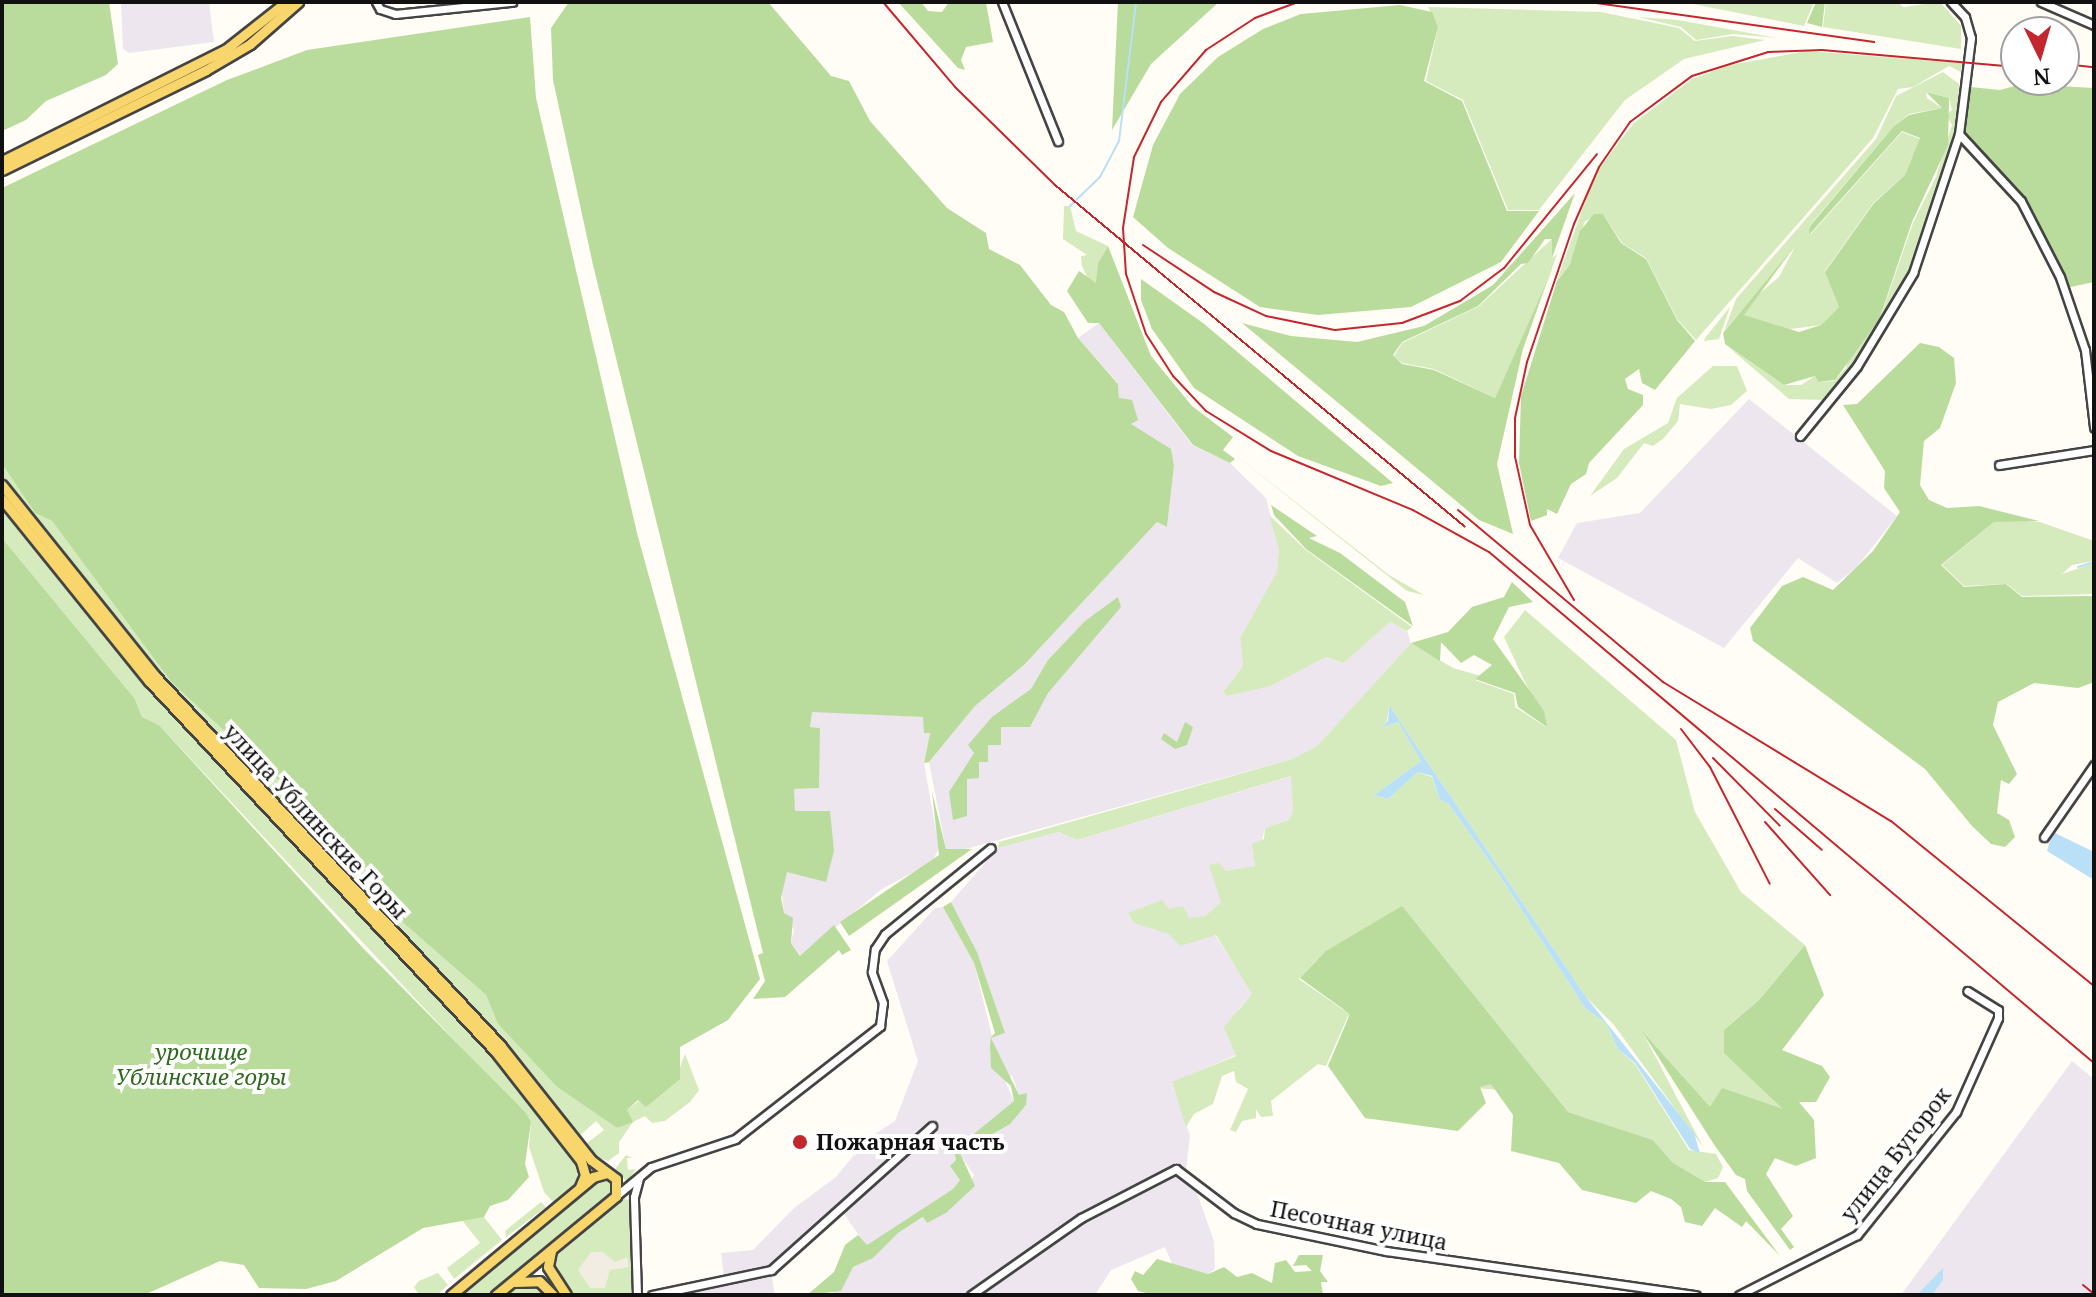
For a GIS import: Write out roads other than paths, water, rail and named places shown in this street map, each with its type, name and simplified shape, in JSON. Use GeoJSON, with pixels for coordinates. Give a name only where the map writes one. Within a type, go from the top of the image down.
{"type":"FeatureCollection","features":[{"type":"Feature","properties":{"kind":"main road"},"geometry":{"type":"LineString","coordinates":[[2,161],[225,50],[286,2]]}},
{"type":"Feature","properties":{"kind":"main road"},"geometry":{"type":"LineString","coordinates":[[2,170],[206,70],[250,44],[298,2]]}},
{"type":"Feature","properties":{"kind":"main road","name":"улица Ублинские Горы"},"geometry":{"type":"LineString","coordinates":[[2,485],[154,675],[452,991],[591,1160],[613,1176]]}},
{"type":"Feature","properties":{"kind":"main road","name":"улица Ублинские Горы"},"geometry":{"type":"LineString","coordinates":[[2,499],[149,681],[495,1051],[581,1161],[585,1175],[580,1187]]}},
{"type":"Feature","properties":{"kind":"main road"},"geometry":{"type":"LineString","coordinates":[[451,1295],[580,1187],[598,1174],[613,1176],[616,1196],[496,1295]]}},
{"type":"Feature","properties":{"kind":"main road"},"geometry":{"type":"LineString","coordinates":[[551,1251],[548,1267],[566,1295]]}},
{"type":"Feature","properties":{"kind":"main road"},"geometry":{"type":"LineString","coordinates":[[511,1283],[539,1281],[553,1295]]}},
{"type":"Feature","properties":{"kind":"street"},"geometry":{"type":"LineString","coordinates":[[376,2],[380,9],[395,14],[512,2]]}},
{"type":"Feature","properties":{"kind":"street"},"geometry":{"type":"LineString","coordinates":[[1002,2],[1058,141]]}},
{"type":"Feature","properties":{"kind":"street"},"geometry":{"type":"LineString","coordinates":[[1800,436],[1895,310],[1913,273],[1959,134],[1971,38],[1965,17],[1951,2]]}},
{"type":"Feature","properties":{"kind":"street"},"geometry":{"type":"LineString","coordinates":[[2041,2],[2094,25]]}},
{"type":"Feature","properties":{"kind":"street"},"geometry":{"type":"LineString","coordinates":[[1959,134],[2021,201],[2060,277],[2085,350],[2094,427]]}},
{"type":"Feature","properties":{"kind":"street"},"geometry":{"type":"LineString","coordinates":[[1999,465],[2094,450]]}},
{"type":"Feature","properties":{"kind":"street"},"geometry":{"type":"LineString","coordinates":[[2044,837],[2094,765]]}},
{"type":"Feature","properties":{"kind":"street"},"geometry":{"type":"LineString","coordinates":[[616,1196],[651,1167],[726,1145],[880,1026],[883,1003],[872,972],[875,949],[885,934],[991,848]]}},
{"type":"Feature","properties":{"kind":"street","name":"улица Бугорок"},"geometry":{"type":"LineString","coordinates":[[1739,1295],[1857,1235],[1956,1112],[1998,1018],[1998,1010],[1967,991]]}},
{"type":"Feature","properties":{"kind":"street"},"geometry":{"type":"LineString","coordinates":[[652,1295],[771,1270],[932,1126]]}},
{"type":"Feature","properties":{"kind":"street","name":"Песочная улица"},"geometry":{"type":"LineString","coordinates":[[971,1295],[1081,1218],[1176,1169],[1234,1213],[1257,1224],[1386,1251],[1696,1295]]}},
{"type":"Feature","properties":{"kind":"street"},"geometry":{"type":"LineString","coordinates":[[637,1295],[634,1197],[640,1175]]}},
{"type":"Feature","properties":{"kind":"street"},"geometry":{"type":"LineString","coordinates":[[613,1176],[634,1197]]}},
{"type":"Feature","properties":{"kind":"street"},"geometry":{"type":"LineString","coordinates":[[616,1196],[634,1197]]}},
{"type":"Feature","properties":{"kind":"water"},"geometry":{"type":"Polygon","coordinates":[[[1389,705],[1586,997],[1694,1133],[1700,1153],[1690,1149],[1635,1063],[1618,1049],[1606,1023],[1585,1008],[1500,876],[1448,803],[1440,800],[1432,776],[1418,772],[1388,799],[1374,795],[1421,761],[1398,722],[1380,728],[1388,721],[1389,705]]]}},
{"type":"Feature","properties":{"kind":"water"},"geometry":{"type":"Polygon","coordinates":[[[2053,832],[2094,852],[2094,880],[2047,851],[2053,832]]]}},
{"type":"Feature","properties":{"kind":"water"},"geometry":{"type":"Polygon","coordinates":[[[1943,1268],[1943,1280],[1932,1295],[1917,1295],[1943,1268]]]}},
{"type":"Feature","properties":{"kind":"waterway"},"geometry":{"type":"LineString","coordinates":[[1070,206],[1100,177],[1119,141],[1136,2]]}},
{"type":"Feature","properties":{"kind":"waterway"},"geometry":{"type":"LineString","coordinates":[[2078,567],[2094,562]]}},
{"type":"Feature","properties":{"kind":"railway"},"geometry":{"type":"LineString","coordinates":[[883,2],[955,87],[1055,185],[1464,526]]}},
{"type":"Feature","properties":{"kind":"railway"},"geometry":{"type":"LineString","coordinates":[[1298,2],[1255,18],[1206,50],[1161,102],[1134,157],[1123,228],[1126,274],[1146,334],[1173,376],[1206,411],[1271,451],[1413,510],[1489,552],[2094,1063]]}},
{"type":"Feature","properties":{"kind":"railway"},"geometry":{"type":"LineString","coordinates":[[1589,2],[1874,42]]}},
{"type":"Feature","properties":{"kind":"railway"},"geometry":{"type":"LineString","coordinates":[[1574,600],[1530,525],[1515,457],[1515,418],[1527,362],[1574,224],[1599,167],[1630,122],[1692,76],[1768,52],[1822,50],[2000,66]]}},
{"type":"Feature","properties":{"kind":"railway"},"geometry":{"type":"LineString","coordinates":[[2080,66],[2094,67]]}},
{"type":"Feature","properties":{"kind":"railway"},"geometry":{"type":"LineString","coordinates":[[1143,245],[1214,292],[1266,316],[1335,330],[1402,323],[1460,301],[1504,268],[1597,154]]}},
{"type":"Feature","properties":{"kind":"railway"},"geometry":{"type":"LineString","coordinates":[[1458,510],[1663,682],[1891,821],[2094,986]]}},
{"type":"Feature","properties":{"kind":"railway"},"geometry":{"type":"LineString","coordinates":[[1681,729],[1710,767],[1770,884]]}},
{"type":"Feature","properties":{"kind":"railway"},"geometry":{"type":"LineString","coordinates":[[1713,758],[1780,826]]}},
{"type":"Feature","properties":{"kind":"railway"},"geometry":{"type":"LineString","coordinates":[[1775,809],[1822,850]]}},
{"type":"Feature","properties":{"kind":"railway"},"geometry":{"type":"LineString","coordinates":[[1765,822],[1830,895]]}},
{"type":"Feature","properties":{"kind":"railway"},"geometry":{"type":"LineString","coordinates":[[2083,1285],[2094,1294]]}},
{"type":"Feature","properties":{"kind":"place","name":"Пожарная часть"},"geometry":{"type":"Point","coordinates":[800,1142]}},
{"type":"Feature","properties":{"kind":"park label","name":"урочище Ублинские горы"},"geometry":{"type":"Point","coordinates":[201,1064]}}]}
